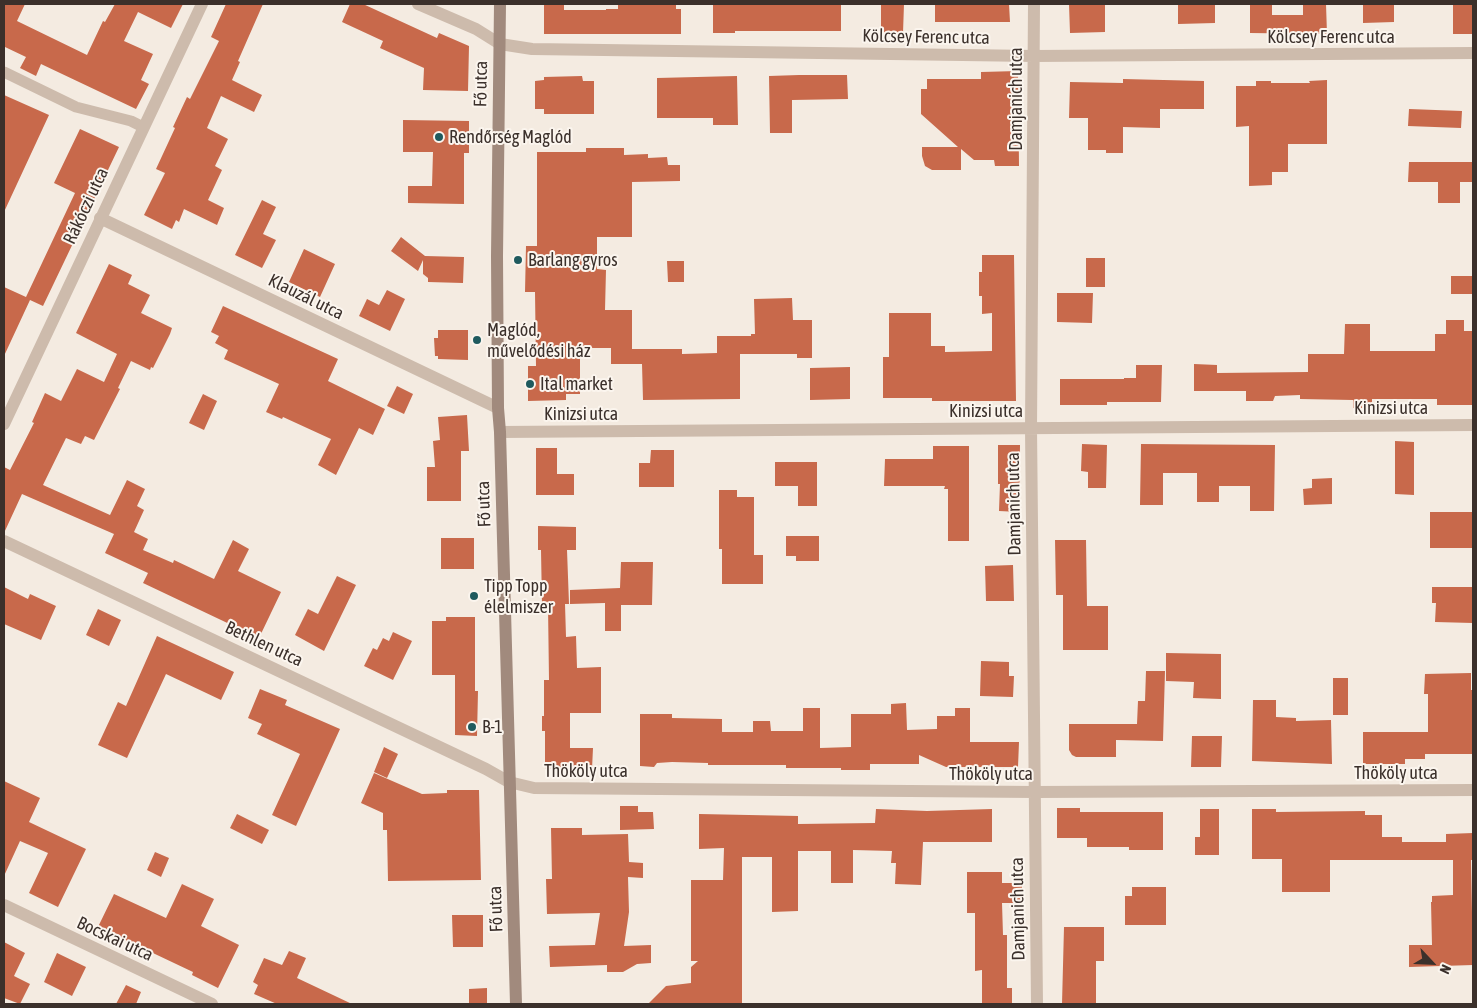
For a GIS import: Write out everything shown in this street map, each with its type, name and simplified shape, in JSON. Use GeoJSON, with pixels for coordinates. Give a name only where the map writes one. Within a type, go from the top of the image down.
{"type":"FeatureCollection","features":[{"type":"Feature","properties":{"kind":"main road","name":"Fő utca"},"geometry":{"type":"LineString","coordinates":[[500,4],[497,256],[498,408],[516,1004]]}},
{"type":"Feature","properties":{"kind":"street","name":"Rákóczi utca"},"geometry":{"type":"LineString","coordinates":[[4,424],[202,4]]}},
{"type":"Feature","properties":{"kind":"street"},"geometry":{"type":"LineString","coordinates":[[418,4],[476,29],[500,44]]}},
{"type":"Feature","properties":{"kind":"street","name":"Damjanich utca"},"geometry":{"type":"LineString","coordinates":[[1034,4],[1031,428],[1036,1004]]}},
{"type":"Feature","properties":{"kind":"street","name":"Kölcsey Ferenc utca"},"geometry":{"type":"LineString","coordinates":[[500,44],[532,49],[1034,56],[1473,54]]}},
{"type":"Feature","properties":{"kind":"street","name":"Klauzál utca"},"geometry":{"type":"LineString","coordinates":[[100,218],[498,408]]}},
{"type":"Feature","properties":{"kind":"street","name":"Kinizsi utca"},"geometry":{"type":"LineString","coordinates":[[500,432],[1473,424]]}},
{"type":"Feature","properties":{"kind":"street","name":"Bethlen utca"},"geometry":{"type":"LineString","coordinates":[[4,541],[486,769],[509,782]]}},
{"type":"Feature","properties":{"kind":"street","name":"Thököly utca"},"geometry":{"type":"LineString","coordinates":[[509,782],[534,788],[1035,792],[1473,790]]}},
{"type":"Feature","properties":{"kind":"street","name":"Bocskai utca"},"geometry":{"type":"LineString","coordinates":[[4,905],[212,1004]]}},
{"type":"Feature","properties":{"kind":"lane"},"geometry":{"type":"LineString","coordinates":[[4,72],[76,107],[131,121],[143,127]]}},
{"type":"Feature","properties":{"kind":"building"},"geometry":{"type":"Polygon","coordinates":[[[4,4],[25,4],[17,21],[87,55],[103,21],[105,22],[115,4],[183,4],[171,28],[138,12],[124,41],[153,54],[141,80],[149,84],[136,109],[41,64],[36,76],[20,68],[26,57],[5,47],[4,49],[4,4]]]}},
{"type":"Feature","properties":{"kind":"building"},"geometry":{"type":"Polygon","coordinates":[[[226,4],[263,4],[238,61],[240,62],[232,80],[262,95],[254,112],[221,96],[207,128],[228,139],[215,166],[222,170],[208,200],[224,208],[217,225],[184,209],[179,222],[176,220],[172,229],[144,215],[165,173],[156,169],[175,128],[173,127],[187,97],[190,99],[219,41],[211,37],[226,4]]]}},
{"type":"Feature","properties":{"kind":"building"},"geometry":{"type":"Polygon","coordinates":[[[350,4],[363,4],[437,38],[439,33],[469,46],[468,91],[423,90],[424,68],[380,48],[383,41],[342,22],[350,4]]]}},
{"type":"Feature","properties":{"kind":"building"},"geometry":{"type":"Polygon","coordinates":[[[544,4],[564,4],[564,10],[606,10],[618,9],[618,4],[676,4],[676,9],[681,9],[681,34],[544,34],[544,4]]]}},
{"type":"Feature","properties":{"kind":"building"},"geometry":{"type":"Polygon","coordinates":[[[713,4],[841,4],[841,31],[735,31],[735,33],[713,33],[713,4]]]}},
{"type":"Feature","properties":{"kind":"building"},"geometry":{"type":"Polygon","coordinates":[[[881,4],[904,4],[903,33],[881,33],[881,4]]]}},
{"type":"Feature","properties":{"kind":"building"},"geometry":{"type":"Polygon","coordinates":[[[935,4],[1009,4],[1010,22],[935,22],[935,4]]]}},
{"type":"Feature","properties":{"kind":"building"},"geometry":{"type":"Polygon","coordinates":[[[1069,4],[1105,4],[1105,32],[1070,33],[1069,4]]]}},
{"type":"Feature","properties":{"kind":"building"},"geometry":{"type":"Polygon","coordinates":[[[1178,4],[1215,4],[1215,23],[1178,24],[1178,4]]]}},
{"type":"Feature","properties":{"kind":"building"},"geometry":{"type":"Polygon","coordinates":[[[1250,4],[1272,4],[1272,15],[1303,15],[1303,4],[1326,4],[1327,34],[1250,33],[1250,4]]]}},
{"type":"Feature","properties":{"kind":"building"},"geometry":{"type":"Polygon","coordinates":[[[1363,4],[1394,4],[1394,22],[1363,23],[1363,4]]]}},
{"type":"Feature","properties":{"kind":"building"},"geometry":{"type":"Polygon","coordinates":[[[1453,4],[1473,4],[1473,34],[1453,34],[1453,4]]]}},
{"type":"Feature","properties":{"kind":"building"},"geometry":{"type":"Polygon","coordinates":[[[1018,71],[1019,166],[995,166],[994,160],[974,160],[961,149],[961,170],[932,170],[925,166],[922,147],[958,147],[921,114],[921,89],[927,89],[927,79],[981,79],[981,72],[1018,71]]]}},
{"type":"Feature","properties":{"kind":"building"},"geometry":{"type":"Polygon","coordinates":[[[847,75],[848,99],[792,100],[792,133],[770,133],[769,76],[847,75]]]}},
{"type":"Feature","properties":{"kind":"building"},"geometry":{"type":"Polygon","coordinates":[[[582,76],[583,81],[594,81],[594,114],[544,114],[544,109],[535,109],[535,81],[544,80],[544,77],[582,76]]]}},
{"type":"Feature","properties":{"kind":"building"},"geometry":{"type":"Polygon","coordinates":[[[737,76],[738,125],[713,125],[713,118],[657,118],[657,78],[737,76]]]}},
{"type":"Feature","properties":{"kind":"building"},"geometry":{"type":"Polygon","coordinates":[[[1123,79],[1204,81],[1204,109],[1160,109],[1160,128],[1123,127],[1123,153],[1106,153],[1106,150],[1088,150],[1088,118],[1069,118],[1070,82],[1123,83],[1123,79]]]}},
{"type":"Feature","properties":{"kind":"building"},"geometry":{"type":"Polygon","coordinates":[[[1327,80],[1327,144],[1288,144],[1288,172],[1272,172],[1272,185],[1249,186],[1249,126],[1236,127],[1236,86],[1256,86],[1256,81],[1310,83],[1309,81],[1327,80]]]}},
{"type":"Feature","properties":{"kind":"building"},"geometry":{"type":"Polygon","coordinates":[[[4,95],[49,115],[4,212],[4,95]]]}},
{"type":"Feature","properties":{"kind":"building"},"geometry":{"type":"Polygon","coordinates":[[[1409,109],[1462,111],[1461,128],[1408,126],[1409,109]]]}},
{"type":"Feature","properties":{"kind":"building"},"geometry":{"type":"Polygon","coordinates":[[[403,120],[469,121],[469,153],[464,153],[464,204],[408,203],[408,186],[432,186],[433,152],[403,152],[403,120]]]}},
{"type":"Feature","properties":{"kind":"building"},"geometry":{"type":"Polygon","coordinates":[[[80,129],[119,147],[43,306],[30,300],[4,356],[4,287],[26,297],[75,193],[54,183],[80,129]]]}},
{"type":"Feature","properties":{"kind":"building"},"geometry":{"type":"Polygon","coordinates":[[[586,148],[624,148],[624,155],[648,154],[648,158],[667,157],[668,165],[680,165],[680,181],[632,182],[632,237],[597,237],[597,269],[606,270],[605,310],[632,310],[632,349],[682,349],[682,354],[717,353],[717,336],[751,336],[751,334],[755,334],[754,299],[792,298],[793,320],[812,320],[812,358],[797,358],[797,354],[740,354],[740,399],[643,400],[642,364],[611,364],[611,348],[580,348],[580,394],[566,394],[566,400],[528,401],[528,366],[536,366],[535,292],[525,292],[526,246],[537,246],[537,152],[586,152],[586,148]]]}},
{"type":"Feature","properties":{"kind":"building"},"geometry":{"type":"Polygon","coordinates":[[[1409,162],[1473,162],[1473,182],[1460,182],[1460,203],[1438,203],[1438,182],[1408,182],[1409,162]]]}},
{"type":"Feature","properties":{"kind":"building"},"geometry":{"type":"Polygon","coordinates":[[[262,200],[276,207],[263,234],[276,240],[262,268],[235,255],[262,200]]]}},
{"type":"Feature","properties":{"kind":"building"},"geometry":{"type":"Polygon","coordinates":[[[401,237],[425,256],[464,257],[463,283],[428,282],[428,278],[423,274],[423,260],[418,271],[391,251],[401,237]]]}},
{"type":"Feature","properties":{"kind":"building"},"geometry":{"type":"Polygon","coordinates":[[[304,249],[335,264],[320,297],[289,282],[304,249]]]}},
{"type":"Feature","properties":{"kind":"building"},"geometry":{"type":"Polygon","coordinates":[[[982,255],[1014,255],[1016,401],[932,401],[932,398],[883,398],[883,357],[889,357],[889,313],[931,313],[931,346],[945,346],[945,352],[992,351],[992,313],[982,314],[982,296],[979,296],[979,272],[982,272],[982,255]]]}},
{"type":"Feature","properties":{"kind":"building"},"geometry":{"type":"Polygon","coordinates":[[[1086,258],[1105,258],[1105,287],[1086,287],[1086,258]]]}},
{"type":"Feature","properties":{"kind":"building"},"geometry":{"type":"Polygon","coordinates":[[[667,261],[684,261],[684,282],[668,282],[667,261]]]}},
{"type":"Feature","properties":{"kind":"building"},"geometry":{"type":"Polygon","coordinates":[[[109,264],[132,275],[128,284],[150,295],[141,313],[172,328],[153,368],[151,367],[150,370],[131,361],[118,388],[120,389],[94,440],[85,436],[81,444],[66,438],[43,485],[110,515],[127,480],[145,489],[137,506],[144,510],[134,532],[148,539],[143,550],[173,563],[174,560],[214,579],[233,540],[249,549],[238,571],[281,592],[259,638],[143,583],[148,573],[105,553],[114,534],[22,494],[4,533],[4,467],[10,470],[34,423],[32,422],[45,393],[61,401],[77,369],[104,382],[117,354],[76,333],[109,264]]]}},
{"type":"Feature","properties":{"kind":"building"},"geometry":{"type":"Polygon","coordinates":[[[1451,276],[1473,276],[1473,294],[1451,294],[1451,276]]]}},
{"type":"Feature","properties":{"kind":"building"},"geometry":{"type":"Polygon","coordinates":[[[387,290],[405,299],[390,331],[359,316],[367,299],[379,305],[387,290]]]}},
{"type":"Feature","properties":{"kind":"building"},"geometry":{"type":"Polygon","coordinates":[[[1057,293],[1093,293],[1092,323],[1057,322],[1057,293]]]}},
{"type":"Feature","properties":{"kind":"building"},"geometry":{"type":"Polygon","coordinates":[[[223,306],[338,359],[328,381],[385,409],[373,435],[359,428],[336,475],[318,465],[331,439],[283,417],[282,419],[266,412],[279,384],[224,359],[228,350],[215,343],[219,336],[211,332],[223,306]]]}},
{"type":"Feature","properties":{"kind":"building"},"geometry":{"type":"Polygon","coordinates":[[[1446,320],[1464,320],[1464,331],[1473,331],[1473,405],[1437,405],[1437,399],[1372,399],[1372,408],[1353,408],[1353,400],[1300,399],[1300,395],[1275,396],[1273,401],[1246,401],[1246,391],[1194,391],[1194,364],[1217,365],[1217,373],[1308,372],[1308,354],[1344,354],[1345,324],[1370,324],[1370,351],[1435,351],[1435,334],[1446,334],[1446,320]]]}},
{"type":"Feature","properties":{"kind":"building"},"geometry":{"type":"Polygon","coordinates":[[[438,330],[468,330],[468,360],[438,359],[438,356],[435,356],[434,338],[438,338],[438,330]]]}},
{"type":"Feature","properties":{"kind":"building"},"geometry":{"type":"Polygon","coordinates":[[[1136,365],[1162,365],[1161,402],[1107,402],[1107,405],[1060,405],[1060,379],[1136,378],[1136,365]]]}},
{"type":"Feature","properties":{"kind":"building"},"geometry":{"type":"Polygon","coordinates":[[[850,367],[850,399],[810,400],[810,368],[850,367]]]}},
{"type":"Feature","properties":{"kind":"building"},"geometry":{"type":"Polygon","coordinates":[[[397,386],[413,394],[404,414],[387,406],[397,386]]]}},
{"type":"Feature","properties":{"kind":"building"},"geometry":{"type":"Polygon","coordinates":[[[203,394],[217,401],[204,430],[189,423],[203,394]]]}},
{"type":"Feature","properties":{"kind":"building"},"geometry":{"type":"Polygon","coordinates":[[[467,415],[469,451],[461,451],[461,501],[427,501],[427,467],[435,467],[433,441],[440,440],[438,417],[467,415]]]}},
{"type":"Feature","properties":{"kind":"building"},"geometry":{"type":"Polygon","coordinates":[[[1395,441],[1414,442],[1414,495],[1395,494],[1395,441]]]}},
{"type":"Feature","properties":{"kind":"building"},"geometry":{"type":"Polygon","coordinates":[[[1082,444],[1107,445],[1106,488],[1088,488],[1088,472],[1081,471],[1082,444]]]}},
{"type":"Feature","properties":{"kind":"building"},"geometry":{"type":"Polygon","coordinates":[[[1141,444],[1275,445],[1274,511],[1250,511],[1250,486],[1219,486],[1219,502],[1197,502],[1197,473],[1163,473],[1163,505],[1140,505],[1141,444]]]}},
{"type":"Feature","properties":{"kind":"building"},"geometry":{"type":"Polygon","coordinates":[[[998,445],[1020,445],[1019,512],[999,511],[998,445]]]}},
{"type":"Feature","properties":{"kind":"building"},"geometry":{"type":"Polygon","coordinates":[[[933,446],[969,446],[969,541],[948,541],[948,489],[944,489],[945,486],[884,486],[885,459],[933,459],[933,446]]]}},
{"type":"Feature","properties":{"kind":"building"},"geometry":{"type":"Polygon","coordinates":[[[536,448],[557,448],[557,474],[574,474],[574,495],[536,495],[536,448]]]}},
{"type":"Feature","properties":{"kind":"building"},"geometry":{"type":"Polygon","coordinates":[[[651,450],[674,450],[674,487],[639,487],[639,463],[650,463],[651,450]]]}},
{"type":"Feature","properties":{"kind":"building"},"geometry":{"type":"Polygon","coordinates":[[[775,462],[817,462],[817,506],[798,506],[798,486],[775,486],[775,462]]]}},
{"type":"Feature","properties":{"kind":"building"},"geometry":{"type":"Polygon","coordinates":[[[1332,478],[1332,504],[1304,505],[1303,489],[1312,488],[1312,479],[1332,478]]]}},
{"type":"Feature","properties":{"kind":"building"},"geometry":{"type":"Polygon","coordinates":[[[719,490],[737,490],[737,497],[754,497],[754,555],[763,555],[763,584],[722,584],[722,549],[719,549],[719,490]]]}},
{"type":"Feature","properties":{"kind":"building"},"geometry":{"type":"Polygon","coordinates":[[[1430,512],[1473,512],[1473,548],[1430,548],[1430,512]]]}},
{"type":"Feature","properties":{"kind":"building"},"geometry":{"type":"Polygon","coordinates":[[[538,526],[576,527],[576,550],[567,550],[569,604],[565,604],[566,637],[576,636],[577,668],[601,667],[601,713],[570,713],[570,748],[593,748],[592,769],[545,769],[545,731],[542,731],[542,716],[544,716],[544,680],[549,680],[548,605],[542,605],[541,550],[538,550],[538,526]]]}},
{"type":"Feature","properties":{"kind":"building"},"geometry":{"type":"Polygon","coordinates":[[[786,536],[819,536],[819,561],[796,561],[796,556],[786,556],[786,536]]]}},
{"type":"Feature","properties":{"kind":"building"},"geometry":{"type":"Polygon","coordinates":[[[441,538],[474,538],[474,569],[441,569],[441,538]]]}},
{"type":"Feature","properties":{"kind":"building"},"geometry":{"type":"Polygon","coordinates":[[[1055,540],[1086,540],[1087,606],[1108,606],[1108,650],[1063,650],[1063,595],[1056,595],[1055,540]]]}},
{"type":"Feature","properties":{"kind":"building"},"geometry":{"type":"Polygon","coordinates":[[[621,562],[653,562],[652,605],[621,605],[621,631],[605,631],[605,603],[570,604],[570,590],[620,588],[621,562]]]}},
{"type":"Feature","properties":{"kind":"building"},"geometry":{"type":"Polygon","coordinates":[[[1013,565],[1014,601],[986,601],[985,566],[1013,565]]]}},
{"type":"Feature","properties":{"kind":"building"},"geometry":{"type":"Polygon","coordinates":[[[337,576],[356,585],[324,651],[295,635],[308,609],[318,614],[337,576]]]}},
{"type":"Feature","properties":{"kind":"building"},"geometry":{"type":"Polygon","coordinates":[[[4,587],[28,599],[30,594],[56,606],[41,640],[4,624],[4,587]]]}},
{"type":"Feature","properties":{"kind":"building"},"geometry":{"type":"Polygon","coordinates":[[[1432,587],[1473,587],[1473,623],[1435,622],[1436,603],[1432,603],[1432,587]]]}},
{"type":"Feature","properties":{"kind":"building"},"geometry":{"type":"Polygon","coordinates":[[[98,609],[121,620],[109,646],[86,635],[98,609]]]}},
{"type":"Feature","properties":{"kind":"building"},"geometry":{"type":"Polygon","coordinates":[[[446,617],[475,617],[475,691],[478,691],[477,736],[455,735],[455,675],[432,675],[432,621],[446,621],[446,617]]]}},
{"type":"Feature","properties":{"kind":"building"},"geometry":{"type":"Polygon","coordinates":[[[393,632],[412,641],[393,680],[364,666],[373,648],[377,650],[383,638],[389,641],[393,632]]]}},
{"type":"Feature","properties":{"kind":"building"},"geometry":{"type":"Polygon","coordinates":[[[157,636],[234,672],[221,700],[166,674],[127,758],[98,745],[118,702],[126,706],[157,636]]]}},
{"type":"Feature","properties":{"kind":"building"},"geometry":{"type":"Polygon","coordinates":[[[1166,653],[1221,654],[1221,699],[1193,698],[1194,682],[1166,681],[1166,653]]]}},
{"type":"Feature","properties":{"kind":"building"},"geometry":{"type":"Polygon","coordinates":[[[981,661],[1009,662],[1009,676],[1014,676],[1013,697],[980,696],[981,661]]]}},
{"type":"Feature","properties":{"kind":"building"},"geometry":{"type":"Polygon","coordinates":[[[1146,671],[1165,671],[1163,741],[1116,740],[1116,757],[1076,757],[1072,755],[1069,750],[1069,724],[1137,724],[1138,701],[1145,701],[1146,671]]]}},
{"type":"Feature","properties":{"kind":"building"},"geometry":{"type":"Polygon","coordinates":[[[1471,673],[1471,690],[1473,690],[1473,754],[1425,754],[1425,759],[1405,759],[1405,764],[1363,764],[1363,732],[1428,732],[1428,694],[1424,694],[1425,674],[1471,673]]]}},
{"type":"Feature","properties":{"kind":"building"},"geometry":{"type":"Polygon","coordinates":[[[1333,678],[1348,678],[1348,715],[1333,715],[1333,678]]]}},
{"type":"Feature","properties":{"kind":"building"},"geometry":{"type":"Polygon","coordinates":[[[260,689],[287,700],[285,705],[340,729],[296,826],[272,815],[300,754],[257,734],[262,724],[248,718],[260,689]]]}},
{"type":"Feature","properties":{"kind":"building"},"geometry":{"type":"Polygon","coordinates":[[[1253,700],[1276,700],[1276,717],[1296,718],[1296,721],[1331,720],[1332,764],[1252,761],[1253,700]]]}},
{"type":"Feature","properties":{"kind":"building"},"geometry":{"type":"Polygon","coordinates":[[[906,703],[907,730],[937,729],[937,716],[955,716],[955,708],[970,708],[970,742],[1019,742],[1018,767],[946,767],[919,755],[919,764],[870,764],[870,770],[786,768],[786,765],[708,765],[708,763],[672,762],[657,763],[654,767],[640,766],[640,714],[672,714],[672,718],[722,719],[722,732],[753,732],[753,721],[770,721],[771,731],[803,731],[803,708],[820,708],[820,748],[851,747],[851,714],[891,714],[891,704],[906,703]]]}},
{"type":"Feature","properties":{"kind":"building"},"geometry":{"type":"Polygon","coordinates":[[[1192,736],[1222,736],[1221,767],[1191,767],[1192,736]]]}},
{"type":"Feature","properties":{"kind":"building"},"geometry":{"type":"Polygon","coordinates":[[[384,747],[398,754],[387,778],[374,772],[384,747]]]}},
{"type":"Feature","properties":{"kind":"building"},"geometry":{"type":"Polygon","coordinates":[[[374,773],[422,794],[447,793],[447,790],[479,790],[481,880],[388,881],[387,830],[383,830],[383,813],[361,803],[374,773]]]}},
{"type":"Feature","properties":{"kind":"building"},"geometry":{"type":"Polygon","coordinates":[[[4,781],[40,798],[29,822],[86,849],[58,907],[29,893],[48,853],[20,841],[4,876],[4,781]]]}},
{"type":"Feature","properties":{"kind":"building"},"geometry":{"type":"Polygon","coordinates":[[[620,806],[638,806],[638,812],[653,812],[654,829],[620,830],[620,806]]]}},
{"type":"Feature","properties":{"kind":"building"},"geometry":{"type":"Polygon","coordinates":[[[1057,808],[1080,808],[1080,812],[1163,812],[1163,850],[1129,850],[1129,847],[1087,847],[1087,838],[1057,838],[1057,808]]]}},
{"type":"Feature","properties":{"kind":"building"},"geometry":{"type":"Polygon","coordinates":[[[876,809],[927,811],[992,809],[992,842],[923,842],[921,885],[895,884],[896,863],[891,863],[892,851],[853,850],[853,883],[831,883],[831,851],[798,851],[798,911],[772,912],[772,857],[742,857],[742,1004],[648,1004],[666,986],[691,983],[691,967],[698,961],[691,961],[691,880],[723,880],[724,848],[699,849],[699,814],[798,816],[798,824],[875,823],[876,809]]]}},
{"type":"Feature","properties":{"kind":"building"},"geometry":{"type":"Polygon","coordinates":[[[1200,809],[1219,809],[1219,855],[1195,855],[1195,837],[1200,837],[1200,809]]]}},
{"type":"Feature","properties":{"kind":"building"},"geometry":{"type":"Polygon","coordinates":[[[1252,809],[1276,809],[1276,812],[1365,811],[1365,815],[1382,815],[1382,837],[1402,837],[1402,842],[1446,842],[1446,834],[1473,833],[1473,860],[1471,860],[1473,965],[1409,967],[1409,945],[1432,945],[1432,896],[1453,895],[1453,860],[1330,860],[1330,892],[1282,892],[1282,859],[1252,859],[1252,809]]]}},
{"type":"Feature","properties":{"kind":"building"},"geometry":{"type":"Polygon","coordinates":[[[237,814],[269,830],[262,844],[230,828],[237,814]]]}},
{"type":"Feature","properties":{"kind":"building"},"geometry":{"type":"Polygon","coordinates":[[[551,828],[582,828],[582,835],[628,834],[629,862],[643,863],[643,878],[628,877],[629,912],[624,946],[651,945],[651,963],[637,964],[623,972],[607,972],[607,965],[550,967],[549,946],[595,945],[600,913],[547,914],[546,879],[552,879],[551,828]]]}},
{"type":"Feature","properties":{"kind":"building"},"geometry":{"type":"Polygon","coordinates":[[[155,852],[169,858],[161,877],[147,870],[155,852]]]}},
{"type":"Feature","properties":{"kind":"building"},"geometry":{"type":"Polygon","coordinates":[[[967,872],[1002,872],[1002,883],[1022,883],[1022,903],[1002,903],[1003,935],[1007,935],[1007,988],[1012,988],[1012,1004],[982,1004],[982,970],[975,971],[975,913],[967,913],[967,872]]]}},
{"type":"Feature","properties":{"kind":"building"},"geometry":{"type":"Polygon","coordinates":[[[182,884],[214,899],[201,926],[239,945],[218,988],[192,975],[193,972],[98,927],[114,894],[166,918],[182,884]]]}},
{"type":"Feature","properties":{"kind":"building"},"geometry":{"type":"Polygon","coordinates":[[[1132,887],[1166,887],[1166,925],[1125,925],[1125,896],[1132,896],[1132,887]]]}},
{"type":"Feature","properties":{"kind":"building"},"geometry":{"type":"Polygon","coordinates":[[[452,915],[483,915],[483,947],[453,947],[452,915]]]}},
{"type":"Feature","properties":{"kind":"building"},"geometry":{"type":"Polygon","coordinates":[[[1064,927],[1104,927],[1104,961],[1096,961],[1096,1004],[1062,1004],[1064,927]]]}},
{"type":"Feature","properties":{"kind":"building"},"geometry":{"type":"Polygon","coordinates":[[[4,942],[25,953],[14,976],[30,984],[20,1004],[4,998],[4,942]]]}},
{"type":"Feature","properties":{"kind":"building"},"geometry":{"type":"Polygon","coordinates":[[[289,951],[306,958],[297,978],[352,1004],[277,1004],[254,994],[258,985],[253,982],[264,958],[282,965],[289,951]]]}},
{"type":"Feature","properties":{"kind":"building"},"geometry":{"type":"Polygon","coordinates":[[[57,953],[86,967],[72,996],[44,982],[57,953]]]}},
{"type":"Feature","properties":{"kind":"building"},"geometry":{"type":"Polygon","coordinates":[[[126,985],[141,992],[136,1004],[116,1004],[126,985]]]}},
{"type":"Feature","properties":{"kind":"building"},"geometry":{"type":"Polygon","coordinates":[[[487,988],[487,1004],[469,1004],[469,989],[487,988]]]}},
{"type":"Feature","properties":{"kind":"place","name":"Rendőrség Maglód"},"geometry":{"type":"Point","coordinates":[439,137]}},
{"type":"Feature","properties":{"kind":"place","name":"Barlang gyros"},"geometry":{"type":"Point","coordinates":[518,260]}},
{"type":"Feature","properties":{"kind":"place","name":"Maglód, művelődési ház"},"geometry":{"type":"Point","coordinates":[477,340]}},
{"type":"Feature","properties":{"kind":"place","name":"Ital market"},"geometry":{"type":"Point","coordinates":[530,384]}},
{"type":"Feature","properties":{"kind":"place","name":"Tipp Topp élelmiszer"},"geometry":{"type":"Point","coordinates":[474,596]}},
{"type":"Feature","properties":{"kind":"place","name":"B-1"},"geometry":{"type":"Point","coordinates":[472,727]}}]}
